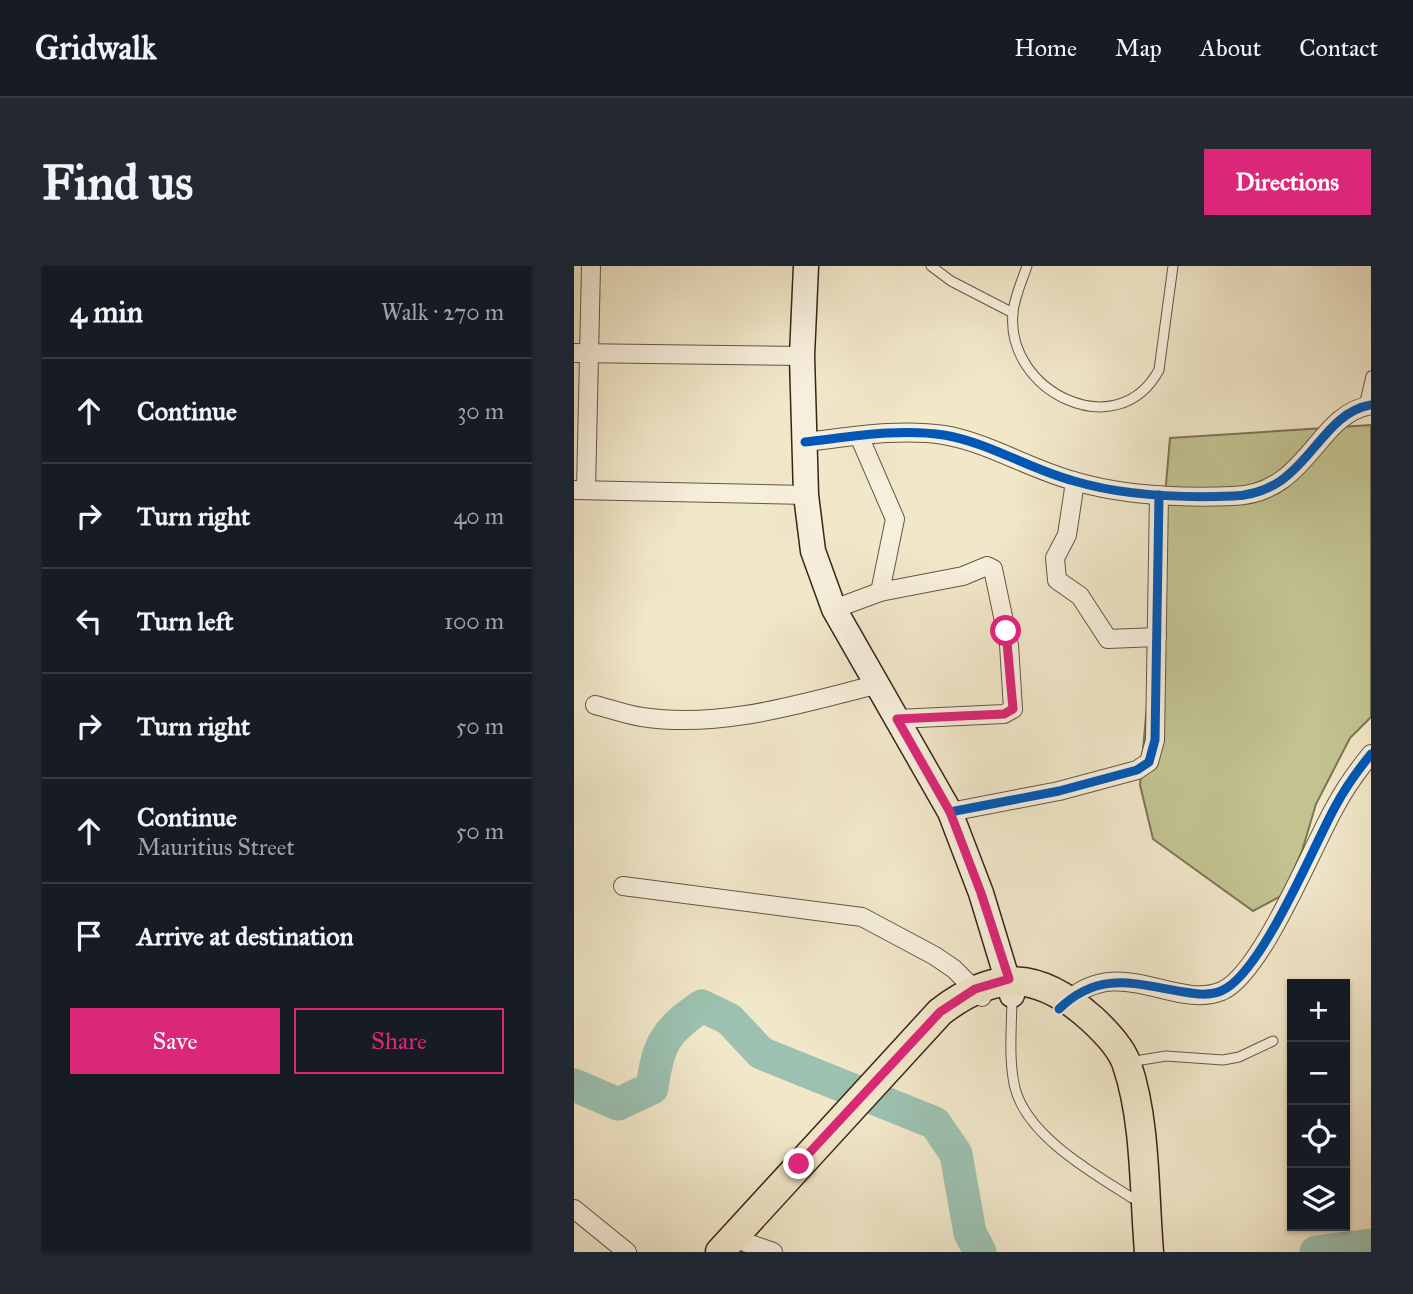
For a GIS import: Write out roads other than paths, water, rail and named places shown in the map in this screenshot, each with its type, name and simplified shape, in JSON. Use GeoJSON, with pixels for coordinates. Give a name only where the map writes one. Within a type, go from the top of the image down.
{"type":"FeatureCollection","features":[{"type":"Feature","properties":{"kind":"main road"},"geometry":{"type":"LineString","coordinates":[[806,266],[802,356],[806,495],[813,551],[834,609],[875,685],[950,812],[981,893],[1010,987]]}},
{"type":"Feature","properties":{"kind":"main road"},"geometry":{"type":"LineString","coordinates":[[733,1246],[896,1068],[979,994],[1010,987],[1064,1004],[1120,1065],[1138,1211],[1149,1252]]}},
{"type":"Feature","properties":{"kind":"main road"},"geometry":{"type":"LineString","coordinates":[[1136,1252],[1138,1211]]}},
{"type":"Feature","properties":{"kind":"street"},"geometry":{"type":"LineString","coordinates":[[591,266],[580,353],[580,490],[806,495]]}},
{"type":"Feature","properties":{"kind":"street"},"geometry":{"type":"LineString","coordinates":[[580,353],[802,356]]}},
{"type":"Feature","properties":{"kind":"street"},"geometry":{"type":"LineString","coordinates":[[805,442],[859,436],[940,435],[979,442],[1075,482],[1159,495],[1236,496],[1263,492],[1283,482],[1341,420],[1368,406]]}},
{"type":"Feature","properties":{"kind":"street"},"geometry":{"type":"LineString","coordinates":[[859,436],[895,519],[880,592]]}},
{"type":"Feature","properties":{"kind":"street"},"geometry":{"type":"LineString","coordinates":[[1075,482],[1067,535],[1055,558],[1057,580],[1080,596],[1108,639],[1157,637]]}},
{"type":"Feature","properties":{"kind":"street"},"geometry":{"type":"LineString","coordinates":[[950,812],[1059,791],[1137,769],[1149,762],[1155,740],[1159,495]]}},
{"type":"Feature","properties":{"kind":"street"},"geometry":{"type":"LineString","coordinates":[[834,609],[880,592],[963,576],[990,567],[997,581],[1009,645],[1014,705],[1010,712],[897,719]]}},
{"type":"Feature","properties":{"kind":"street"},"geometry":{"type":"LineString","coordinates":[[595,705],[643,717],[731,718],[781,709],[875,685]]}},
{"type":"Feature","properties":{"kind":"street"},"geometry":{"type":"LineString","coordinates":[[1064,1004],[1107,982],[1197,994],[1222,991],[1232,984],[1265,943],[1297,886],[1335,807],[1371,754]]}},
{"type":"Feature","properties":{"kind":"street"},"geometry":{"type":"LineString","coordinates":[[623,886],[862,917],[935,956],[979,994]]}},
{"type":"Feature","properties":{"kind":"street"},"geometry":{"type":"LineString","coordinates":[[574,1209],[627,1252]]}},
{"type":"Feature","properties":{"kind":"street"},"geometry":{"type":"LineString","coordinates":[[733,1246],[773,1252]]}},
{"type":"Feature","properties":{"kind":"lane"},"geometry":{"type":"LineString","coordinates":[[930,266],[951,281],[1013,313]]}},
{"type":"Feature","properties":{"kind":"lane"},"geometry":{"type":"LineString","coordinates":[[1027,266],[1013,313],[1016,343],[1030,370],[1049,391],[1077,404],[1104,408],[1130,401],[1151,385],[1159,370],[1173,266]]}},
{"type":"Feature","properties":{"kind":"lane"},"geometry":{"type":"LineString","coordinates":[[1368,406],[1371,376]]}},
{"type":"Feature","properties":{"kind":"lane"},"geometry":{"type":"LineString","coordinates":[[1010,987],[1013,1072],[1015,1090],[1023,1108],[1063,1151],[1138,1211]]}},
{"type":"Feature","properties":{"kind":"lane"},"geometry":{"type":"LineString","coordinates":[[1120,1065],[1166,1056],[1223,1060],[1239,1058],[1273,1041]]}},
{"type":"Feature","properties":{"kind":"waterway"},"geometry":{"type":"LineString","coordinates":[[574,1085],[618,1104],[652,1088],[657,1060],[665,1040],[679,1023],[702,1006],[729,1019],[761,1053],[935,1123],[956,1154],[970,1233],[980,1252]]}},
{"type":"Feature","properties":{"kind":"waterway"},"geometry":{"type":"LineString","coordinates":[[1316,1252],[1371,1245]]}}]}
